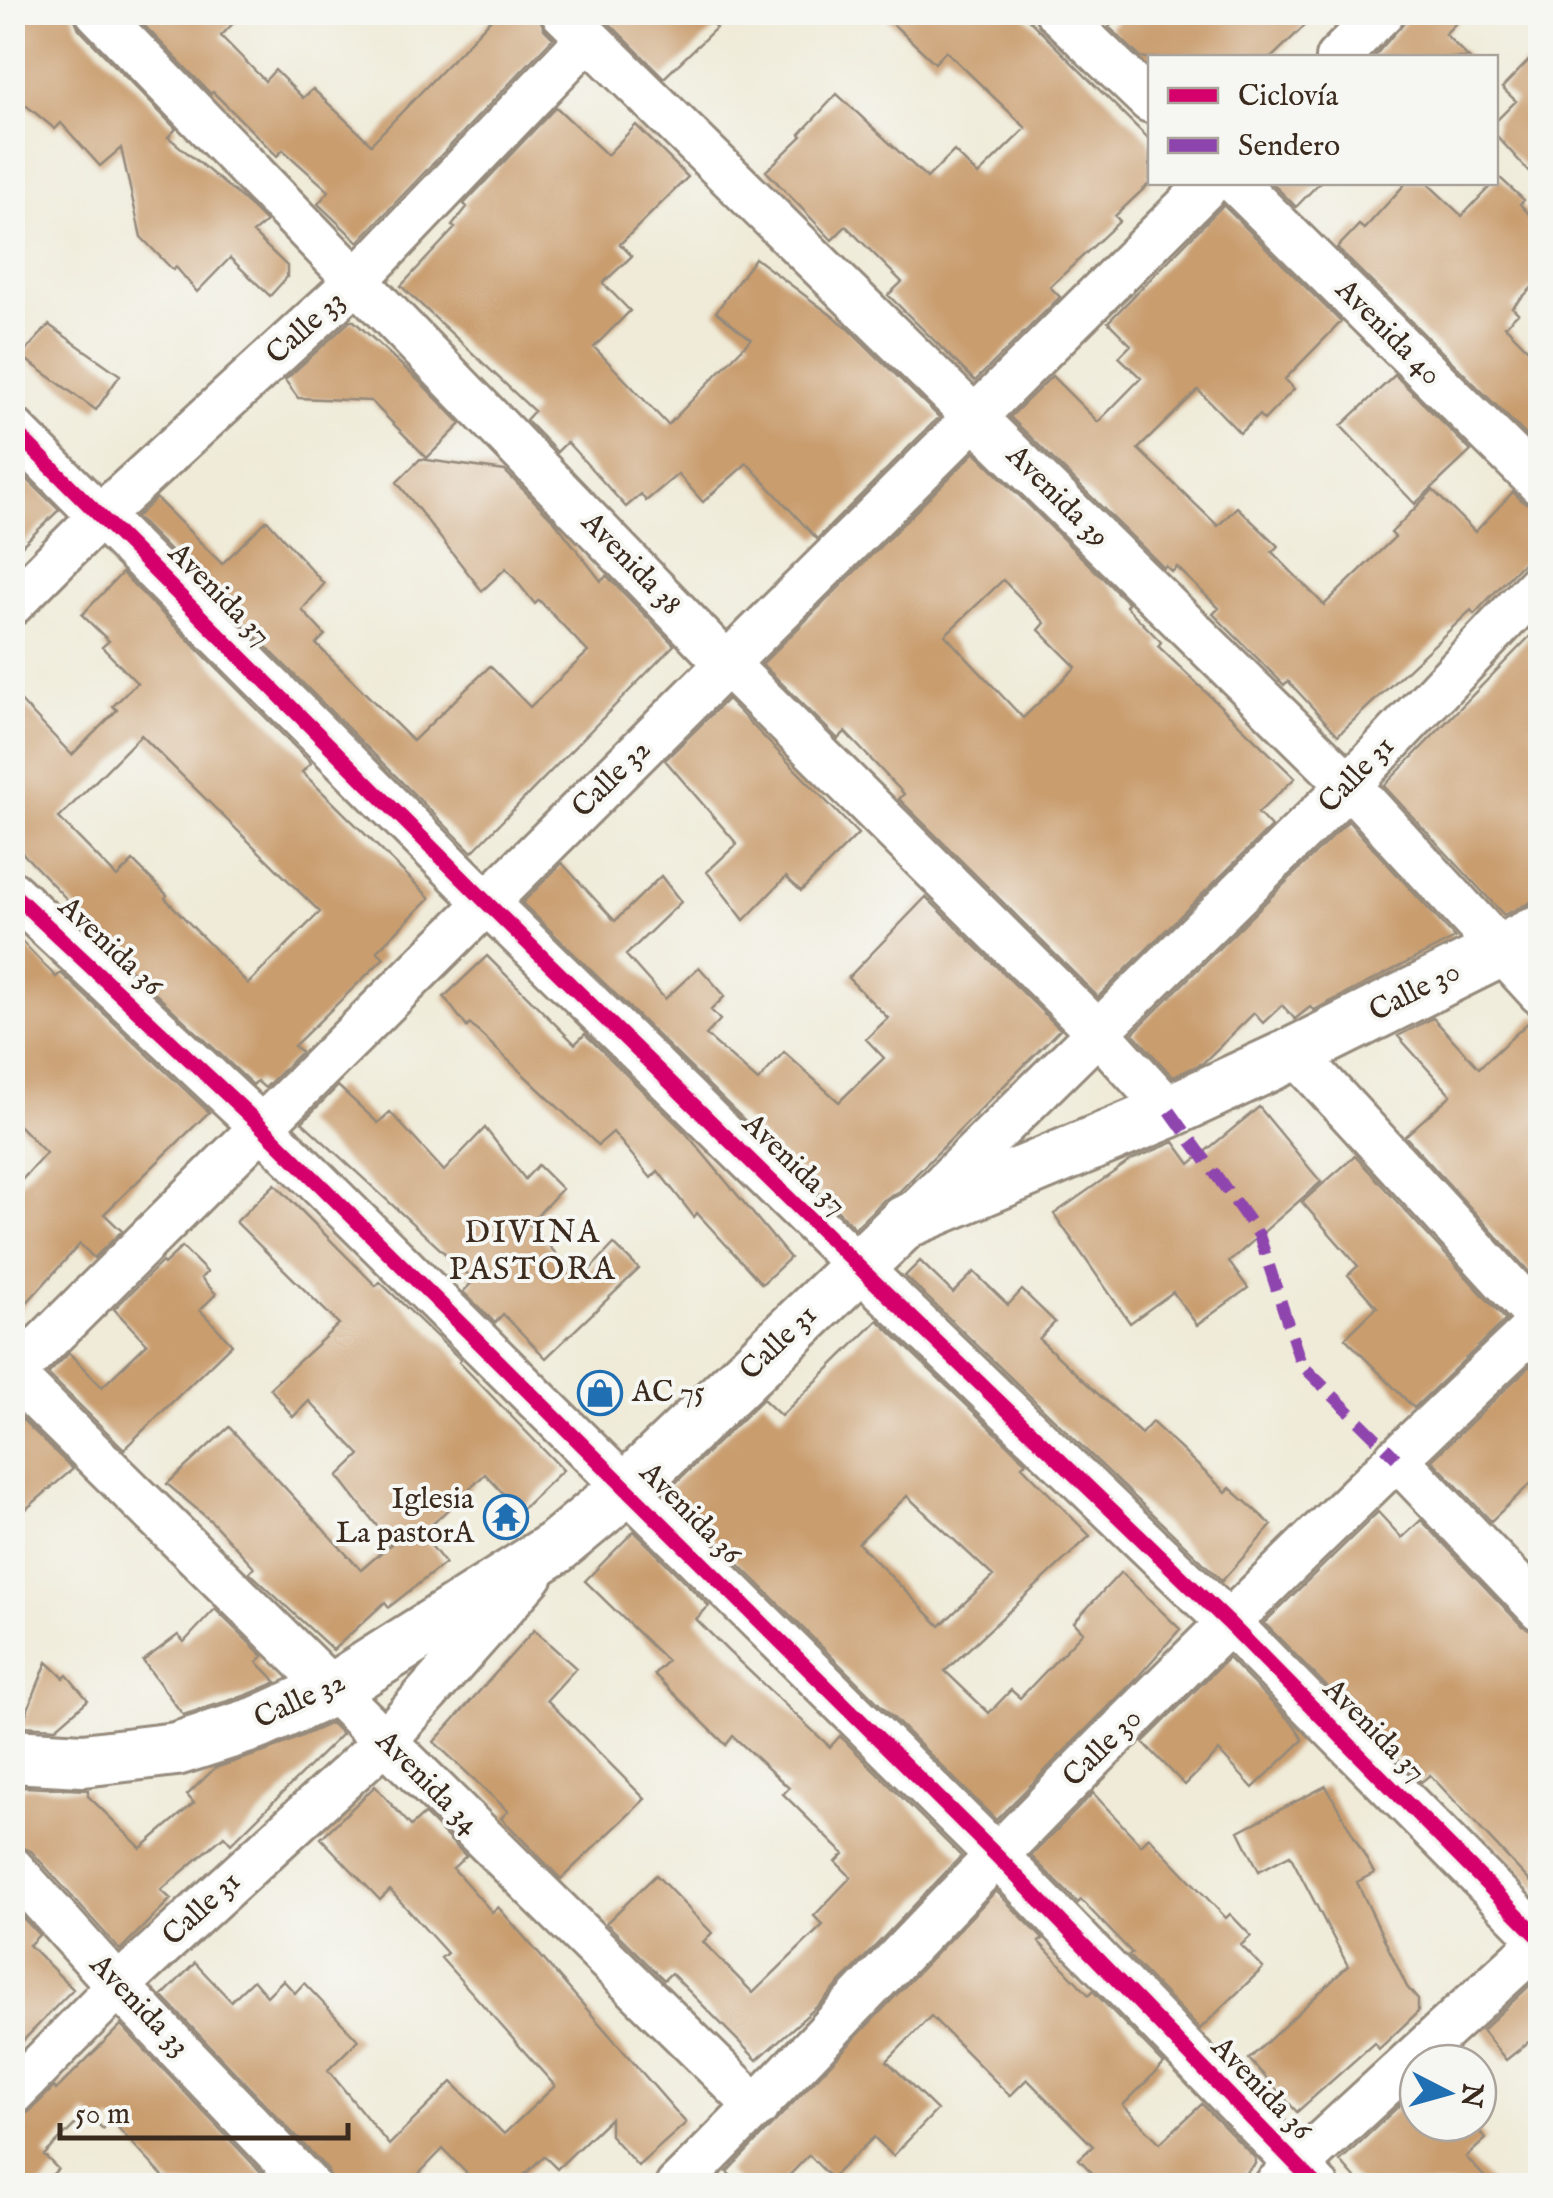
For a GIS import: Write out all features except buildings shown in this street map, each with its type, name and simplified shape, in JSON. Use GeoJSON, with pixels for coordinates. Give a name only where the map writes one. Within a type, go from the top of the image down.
{"type":"FeatureCollection","features":[{"type":"Feature","properties":{"kind":"main road","name":"Calle 30"},"geometry":{"type":"LineString","coordinates":[[905,1222],[1170,1111],[1521,939]]}},
{"type":"Feature","properties":{"kind":"main road","name":"Calle 31"},"geometry":{"type":"LineString","coordinates":[[555,1548],[626,1489],[905,1222]]}},
{"type":"Feature","properties":{"kind":"main road","name":"Calle 32"},"geometry":{"type":"LineString","coordinates":[[12,1756],[82,1760],[176,1749],[258,1723],[334,1688],[555,1548]]}},
{"type":"Feature","properties":{"kind":"street","name":"Avenida 38"},"geometry":{"type":"LineString","coordinates":[[97,12],[355,282],[728,664],[1097,1031],[1170,1111]]}},
{"type":"Feature","properties":{"kind":"street"},"geometry":{"type":"LineString","coordinates":[[1057,12],[1148,99]]}},
{"type":"Feature","properties":{"kind":"street"},"geometry":{"type":"LineString","coordinates":[[1340,55],[1382,12]]}},
{"type":"Feature","properties":{"kind":"street","name":"Calle 33"},"geometry":{"type":"LineString","coordinates":[[12,604],[100,516],[355,282],[574,26]]}},
{"type":"Feature","properties":{"kind":"street","name":"Avenida 39"},"geometry":{"type":"LineString","coordinates":[[574,26],[1349,785],[1521,939],[1540,993]]}},
{"type":"Feature","properties":{"kind":"street","name":"Calle 32"},"geometry":{"type":"LineString","coordinates":[[13,1375],[1208,185]]}},
{"type":"Feature","properties":{"kind":"street","name":"Avenida 40"},"geometry":{"type":"LineString","coordinates":[[1238,185],[1540,484]]}},
{"type":"Feature","properties":{"kind":"street","name":"Avenida 37"},"geometry":{"type":"LineString","coordinates":[[12,428],[487,903],[1228,1622],[1540,1940]]}},
{"type":"Feature","properties":{"kind":"street","name":"Calle 31"},"geometry":{"type":"LineString","coordinates":[[905,1222],[1349,785],[1540,583]]}},
{"type":"Feature","properties":{"kind":"street","name":"Avenida 36"},"geometry":{"type":"LineString","coordinates":[[12,893],[262,1127],[996,1855],[1297,2179]]}},
{"type":"Feature","properties":{"kind":"street"},"geometry":{"type":"LineString","coordinates":[[1295,1053],[1540,1321]]}},
{"type":"Feature","properties":{"kind":"street","name":"Calle 30"},"geometry":{"type":"LineString","coordinates":[[677,2186],[757,2108],[996,1855],[1228,1622],[1540,1321]]}},
{"type":"Feature","properties":{"kind":"street","name":"Avenida 34"},"geometry":{"type":"LineString","coordinates":[[13,1375],[757,2108]]}},
{"type":"Feature","properties":{"kind":"street"},"geometry":{"type":"LineString","coordinates":[[1396,1458],[1540,1610]]}},
{"type":"Feature","properties":{"kind":"street","name":"Calle 31"},"geometry":{"type":"LineString","coordinates":[[12,2094],[118,1986],[384,1742],[555,1548]]}},
{"type":"Feature","properties":{"kind":"street","name":"Avenida 33"},"geometry":{"type":"LineString","coordinates":[[12,1868],[118,1986],[309,2186]]}},
{"type":"Feature","properties":{"kind":"street"},"geometry":{"type":"LineString","coordinates":[[1297,2179],[1540,1940]]}},
{"type":"Feature","properties":{"kind":"marked path"},"geometry":{"type":"LineString","coordinates":[[1170,1111],[1259,1235],[1301,1364],[1396,1458]]}},
{"type":"Feature","properties":{"kind":"cycle path"},"geometry":{"type":"LineString","coordinates":[[12,428],[487,903],[1228,1622],[1540,1938]]}},
{"type":"Feature","properties":{"kind":"cycle path"},"geometry":{"type":"LineString","coordinates":[[12,893],[262,1127],[996,1855],[1317,2186]]}},
{"type":"Feature","properties":{"kind":"place","name":"AC 75"},"geometry":{"type":"Point","coordinates":[600,1393]}},
{"type":"Feature","properties":{"kind":"place","name":"Iglesia La pastorA"},"geometry":{"type":"Point","coordinates":[506,1517]}},
{"type":"Feature","properties":{"kind":"district","name":"DIVINA PASTORA"},"geometry":{"type":"Point","coordinates":[533,1252]}}]}
